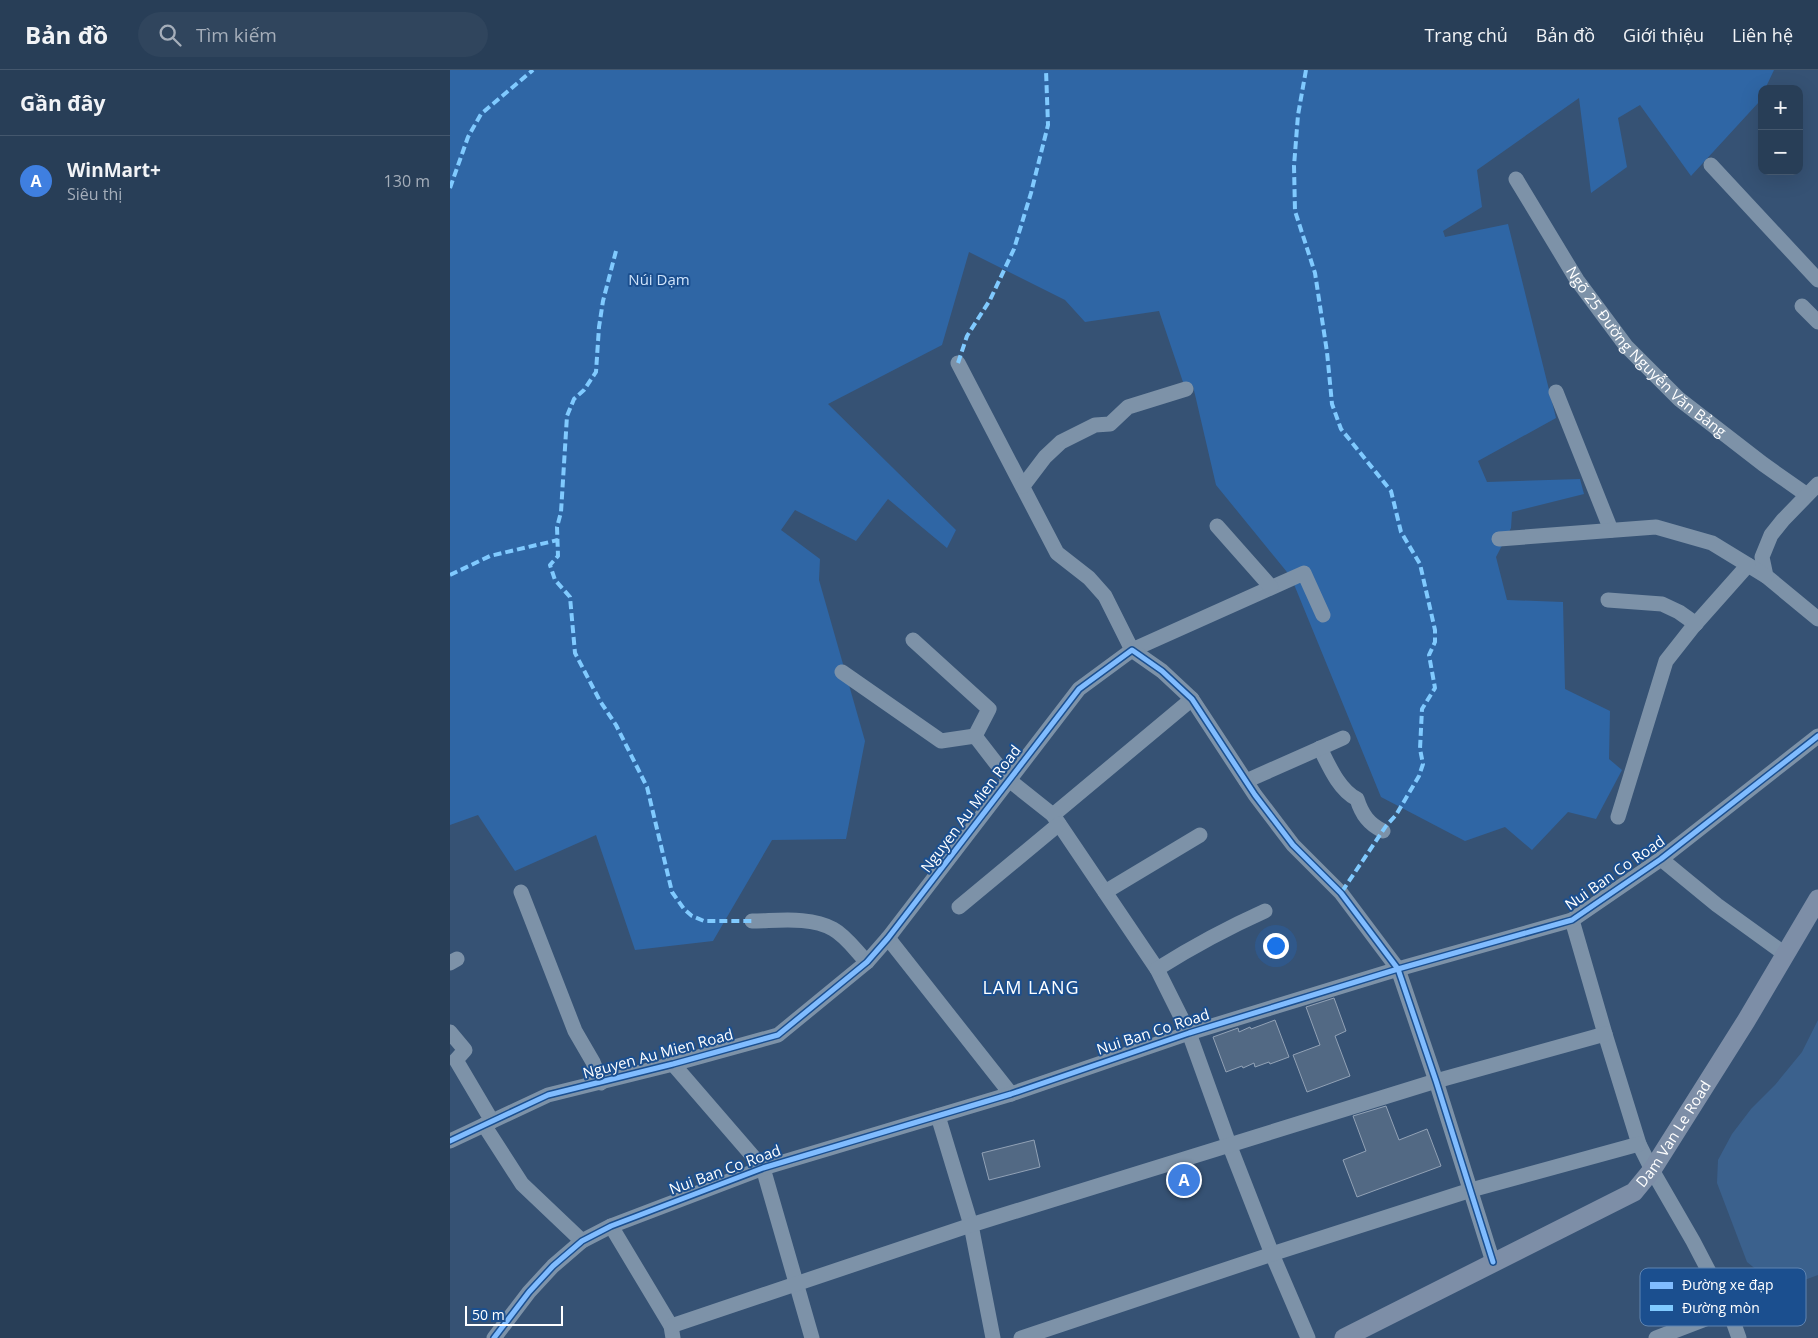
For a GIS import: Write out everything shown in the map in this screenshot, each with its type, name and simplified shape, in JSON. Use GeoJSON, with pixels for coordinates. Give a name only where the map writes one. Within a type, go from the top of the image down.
{"type":"FeatureCollection","features":[{"type":"Feature","properties":{"kind":"main road","name":"Dam Van Le Road"},"geometry":{"type":"LineString","coordinates":[[1344,1338],[1634,1192],[1652,1170],[1741,1029],[1818,900]]}},
{"type":"Feature","properties":{"kind":"street"},"geometry":{"type":"LineString","coordinates":[[1711,165],[1818,280]]}},
{"type":"Feature","properties":{"kind":"street","name":"Ngõ 25 Đường Nguyễn Văn Bảng"},"geometry":{"type":"LineString","coordinates":[[1516,179],[1577,280],[1626,346],[1679,399],[1763,464],[1807,495]]}},
{"type":"Feature","properties":{"kind":"street"},"geometry":{"type":"LineString","coordinates":[[1802,306],[1818,322]]}},
{"type":"Feature","properties":{"kind":"street"},"geometry":{"type":"LineString","coordinates":[[958,363],[1057,553],[1089,578],[1105,596],[1132,650],[1162,672],[1192,699],[1246,781],[1293,845],[1341,893],[1398,969],[1493,1262]]}},
{"type":"Feature","properties":{"kind":"street"},"geometry":{"type":"LineString","coordinates":[[1023,486],[1045,457],[1061,442],[1095,425],[1110,424],[1128,407],[1186,389]]}},
{"type":"Feature","properties":{"kind":"street"},"geometry":{"type":"LineString","coordinates":[[1556,392],[1611,530]]}},
{"type":"Feature","properties":{"kind":"street"},"geometry":{"type":"LineString","coordinates":[[1766,576],[1762,558],[1770,535],[1818,484]]}},
{"type":"Feature","properties":{"kind":"street"},"geometry":{"type":"LineString","coordinates":[[1217,526],[1271,587]]}},
{"type":"Feature","properties":{"kind":"street"},"geometry":{"type":"LineString","coordinates":[[1499,539],[1656,527],[1712,543],[1766,576],[1818,619]]}},
{"type":"Feature","properties":{"kind":"street"},"geometry":{"type":"LineString","coordinates":[[1618,817],[1666,661],[1748,565]]}},
{"type":"Feature","properties":{"kind":"street","name":"Nguyen Au Mien Road"},"geometry":{"type":"LineString","coordinates":[[450,1141],[548,1094],[600,1083],[778,1035],[867,962],[888,938],[1079,689],[1132,650],[1304,573],[1323,615]]}},
{"type":"Feature","properties":{"kind":"street"},"geometry":{"type":"LineString","coordinates":[[1608,600],[1662,604],[1679,612],[1696,624]]}},
{"type":"Feature","properties":{"kind":"street"},"geometry":{"type":"LineString","coordinates":[[913,640],[989,709],[975,736]]}},
{"type":"Feature","properties":{"kind":"street"},"geometry":{"type":"LineString","coordinates":[[842,672],[941,741],[975,736]]}},
{"type":"Feature","properties":{"kind":"street"},"geometry":{"type":"LineString","coordinates":[[960,908],[1192,699]]}},
{"type":"Feature","properties":{"kind":"street"},"geometry":{"type":"LineString","coordinates":[[975,736],[1009,780],[1056,820],[1157,969],[1189,1033],[1229,1144],[1272,1254],[1308,1338]]}},
{"type":"Feature","properties":{"kind":"street","name":"Nui Ban Co Road"},"geometry":{"type":"LineString","coordinates":[[494,1338],[529,1292],[553,1266],[582,1241],[611,1226],[763,1168],[1011,1094],[1189,1033],[1398,969],[1572,920],[1661,859],[1818,736]]}},
{"type":"Feature","properties":{"kind":"street"},"geometry":{"type":"LineString","coordinates":[[1246,781],[1343,738]]}},
{"type":"Feature","properties":{"kind":"street"},"geometry":{"type":"LineString","coordinates":[[1320,748],[1336,778],[1350,796],[1357,800],[1360,810],[1372,825],[1383,831]]}},
{"type":"Feature","properties":{"kind":"street"},"geometry":{"type":"LineString","coordinates":[[1105,892],[1200,835]]}},
{"type":"Feature","properties":{"kind":"street"},"geometry":{"type":"LineString","coordinates":[[1661,859],[1717,905],[1785,954]]}},
{"type":"Feature","properties":{"kind":"street"},"geometry":{"type":"LineString","coordinates":[[521,892],[575,1031],[593,1062],[600,1083]]}},
{"type":"Feature","properties":{"kind":"street"},"geometry":{"type":"LineString","coordinates":[[1157,969],[1203,941],[1265,911]]}},
{"type":"Feature","properties":{"kind":"street"},"geometry":{"type":"LineString","coordinates":[[1572,920],[1639,1144],[1707,1268]]}},
{"type":"Feature","properties":{"kind":"street"},"geometry":{"type":"LineString","coordinates":[[752,922],[802,921],[823,924],[842,935],[867,962]]}},
{"type":"Feature","properties":{"kind":"street"},"geometry":{"type":"LineString","coordinates":[[888,938],[1011,1094]]}},
{"type":"Feature","properties":{"kind":"street"},"geometry":{"type":"LineString","coordinates":[[450,1032],[465,1050],[456,1060],[522,1184],[582,1241]]}},
{"type":"Feature","properties":{"kind":"street"},"geometry":{"type":"LineString","coordinates":[[611,1226],[672,1332],[796,1285],[971,1225],[1229,1144],[1605,1034]]}},
{"type":"Feature","properties":{"kind":"street"},"geometry":{"type":"LineString","coordinates":[[673,1064],[763,1168],[812,1338]]}},
{"type":"Feature","properties":{"kind":"street"},"geometry":{"type":"LineString","coordinates":[[938,1116],[971,1225],[993,1338]]}},
{"type":"Feature","properties":{"kind":"street"},"geometry":{"type":"LineString","coordinates":[[1021,1338],[1471,1190],[1639,1144]]}},
{"type":"Feature","properties":{"kind":"street"},"geometry":{"type":"LineString","coordinates":[[1656,1338],[1687,1326]]}},
{"type":"Feature","properties":{"kind":"street"},"geometry":{"type":"LineString","coordinates":[[1735,1326],[1739,1338]]}},
{"type":"Feature","properties":{"kind":"green space","name":"Núi Dạm"},"geometry":{"type":"Polygon","coordinates":[[[450,70],[1774,70],[1767,85],[1758,85],[1758,103],[1691,176],[1640,105],[1618,118],[1627,167],[1591,193],[1579,98],[1477,170],[1482,207],[1443,231],[1445,237],[1508,224],[1556,418],[1478,461],[1487,482],[1580,479],[1584,494],[1512,512],[1511,528],[1496,557],[1507,600],[1563,602],[1565,689],[1610,711],[1609,759],[1622,770],[1596,819],[1568,812],[1532,850],[1505,827],[1465,841],[1381,797],[1291,577],[1216,485],[1193,386],[1184,385],[1159,311],[1085,322],[1065,300],[969,252],[942,345],[828,404],[956,530],[947,548],[888,499],[856,541],[795,510],[781,530],[820,559],[819,580],[865,741],[846,839],[772,840],[713,941],[635,950],[596,835],[515,871],[478,815],[450,825],[450,70]]]}},
{"type":"Feature","properties":{"kind":"shaded area"},"geometry":{"type":"Polygon","coordinates":[[[1818,1020],[1818,1275],[1806,1279],[1806,1268],[1754,1268],[1747,1262],[1717,1183],[1718,1160],[1732,1134],[1751,1109],[1775,1085],[1802,1052],[1818,1020]]]}},
{"type":"Feature","properties":{"kind":"building"},"geometry":{"type":"Polygon","coordinates":[[[1334,998],[1346,1031],[1335,1036],[1350,1076],[1307,1092],[1293,1055],[1320,1045],[1306,1007],[1334,998]]]}},
{"type":"Feature","properties":{"kind":"building"},"geometry":{"type":"Polygon","coordinates":[[[1275,1020],[1289,1057],[1270,1064],[1269,1062],[1255,1067],[1254,1063],[1226,1072],[1213,1037],[1238,1028],[1239,1032],[1250,1027],[1251,1029],[1275,1020]]]}},
{"type":"Feature","properties":{"kind":"building"},"geometry":{"type":"Polygon","coordinates":[[[1386,1106],[1399,1140],[1427,1129],[1441,1166],[1357,1197],[1343,1160],[1366,1151],[1353,1116],[1386,1106]]]}},
{"type":"Feature","properties":{"kind":"building"},"geometry":{"type":"Polygon","coordinates":[[[1034,1140],[1040,1167],[989,1180],[982,1153],[1034,1140]]]}},
{"type":"Feature","properties":{"kind":"marked path"},"geometry":{"type":"LineString","coordinates":[[450,188],[468,137],[481,114],[533,70]]}},
{"type":"Feature","properties":{"kind":"marked path"},"geometry":{"type":"LineString","coordinates":[[958,363],[967,336],[990,300],[1014,249],[1031,193],[1048,125],[1046,70]]}},
{"type":"Feature","properties":{"kind":"marked path"},"geometry":{"type":"LineString","coordinates":[[1306,70],[1298,115],[1294,166],[1295,211],[1315,273],[1327,352],[1332,404],[1341,429],[1391,491],[1401,532],[1420,564],[1435,630],[1435,642],[1429,655],[1435,688],[1422,709],[1420,749],[1423,764],[1419,776],[1396,815],[1386,826],[1341,893]]}},
{"type":"Feature","properties":{"kind":"marked path"},"geometry":{"type":"LineString","coordinates":[[616,251],[603,301],[596,372],[584,390],[574,399],[567,416],[561,512],[557,527],[558,556],[550,565],[555,580],[570,597],[575,653],[600,701],[616,725],[647,787],[672,892],[684,909],[692,916],[704,921],[752,921]]}},
{"type":"Feature","properties":{"kind":"marked path"},"geometry":{"type":"LineString","coordinates":[[450,575],[490,556],[558,540]]}},
{"type":"Feature","properties":{"kind":"cycle path"},"geometry":{"type":"LineString","coordinates":[[450,1141],[548,1095],[673,1064],[778,1035],[867,962],[888,938],[1079,689],[1132,650],[1162,671],[1192,699],[1255,795],[1293,845],[1341,893],[1398,969],[1436,1081],[1493,1262]]}},
{"type":"Feature","properties":{"kind":"cycle path"},"geometry":{"type":"LineString","coordinates":[[494,1338],[529,1292],[553,1266],[582,1241],[611,1226],[763,1168],[1011,1094],[1189,1033],[1398,969],[1572,920],[1661,859],[1818,736]]}},
{"type":"Feature","properties":{"kind":"place","name":"WinMart+"},"geometry":{"type":"Point","coordinates":[1184,1180]}},
{"type":"Feature","properties":{"kind":"district","name":"LAM LANG"},"geometry":{"type":"Point","coordinates":[1031,988]}}]}
